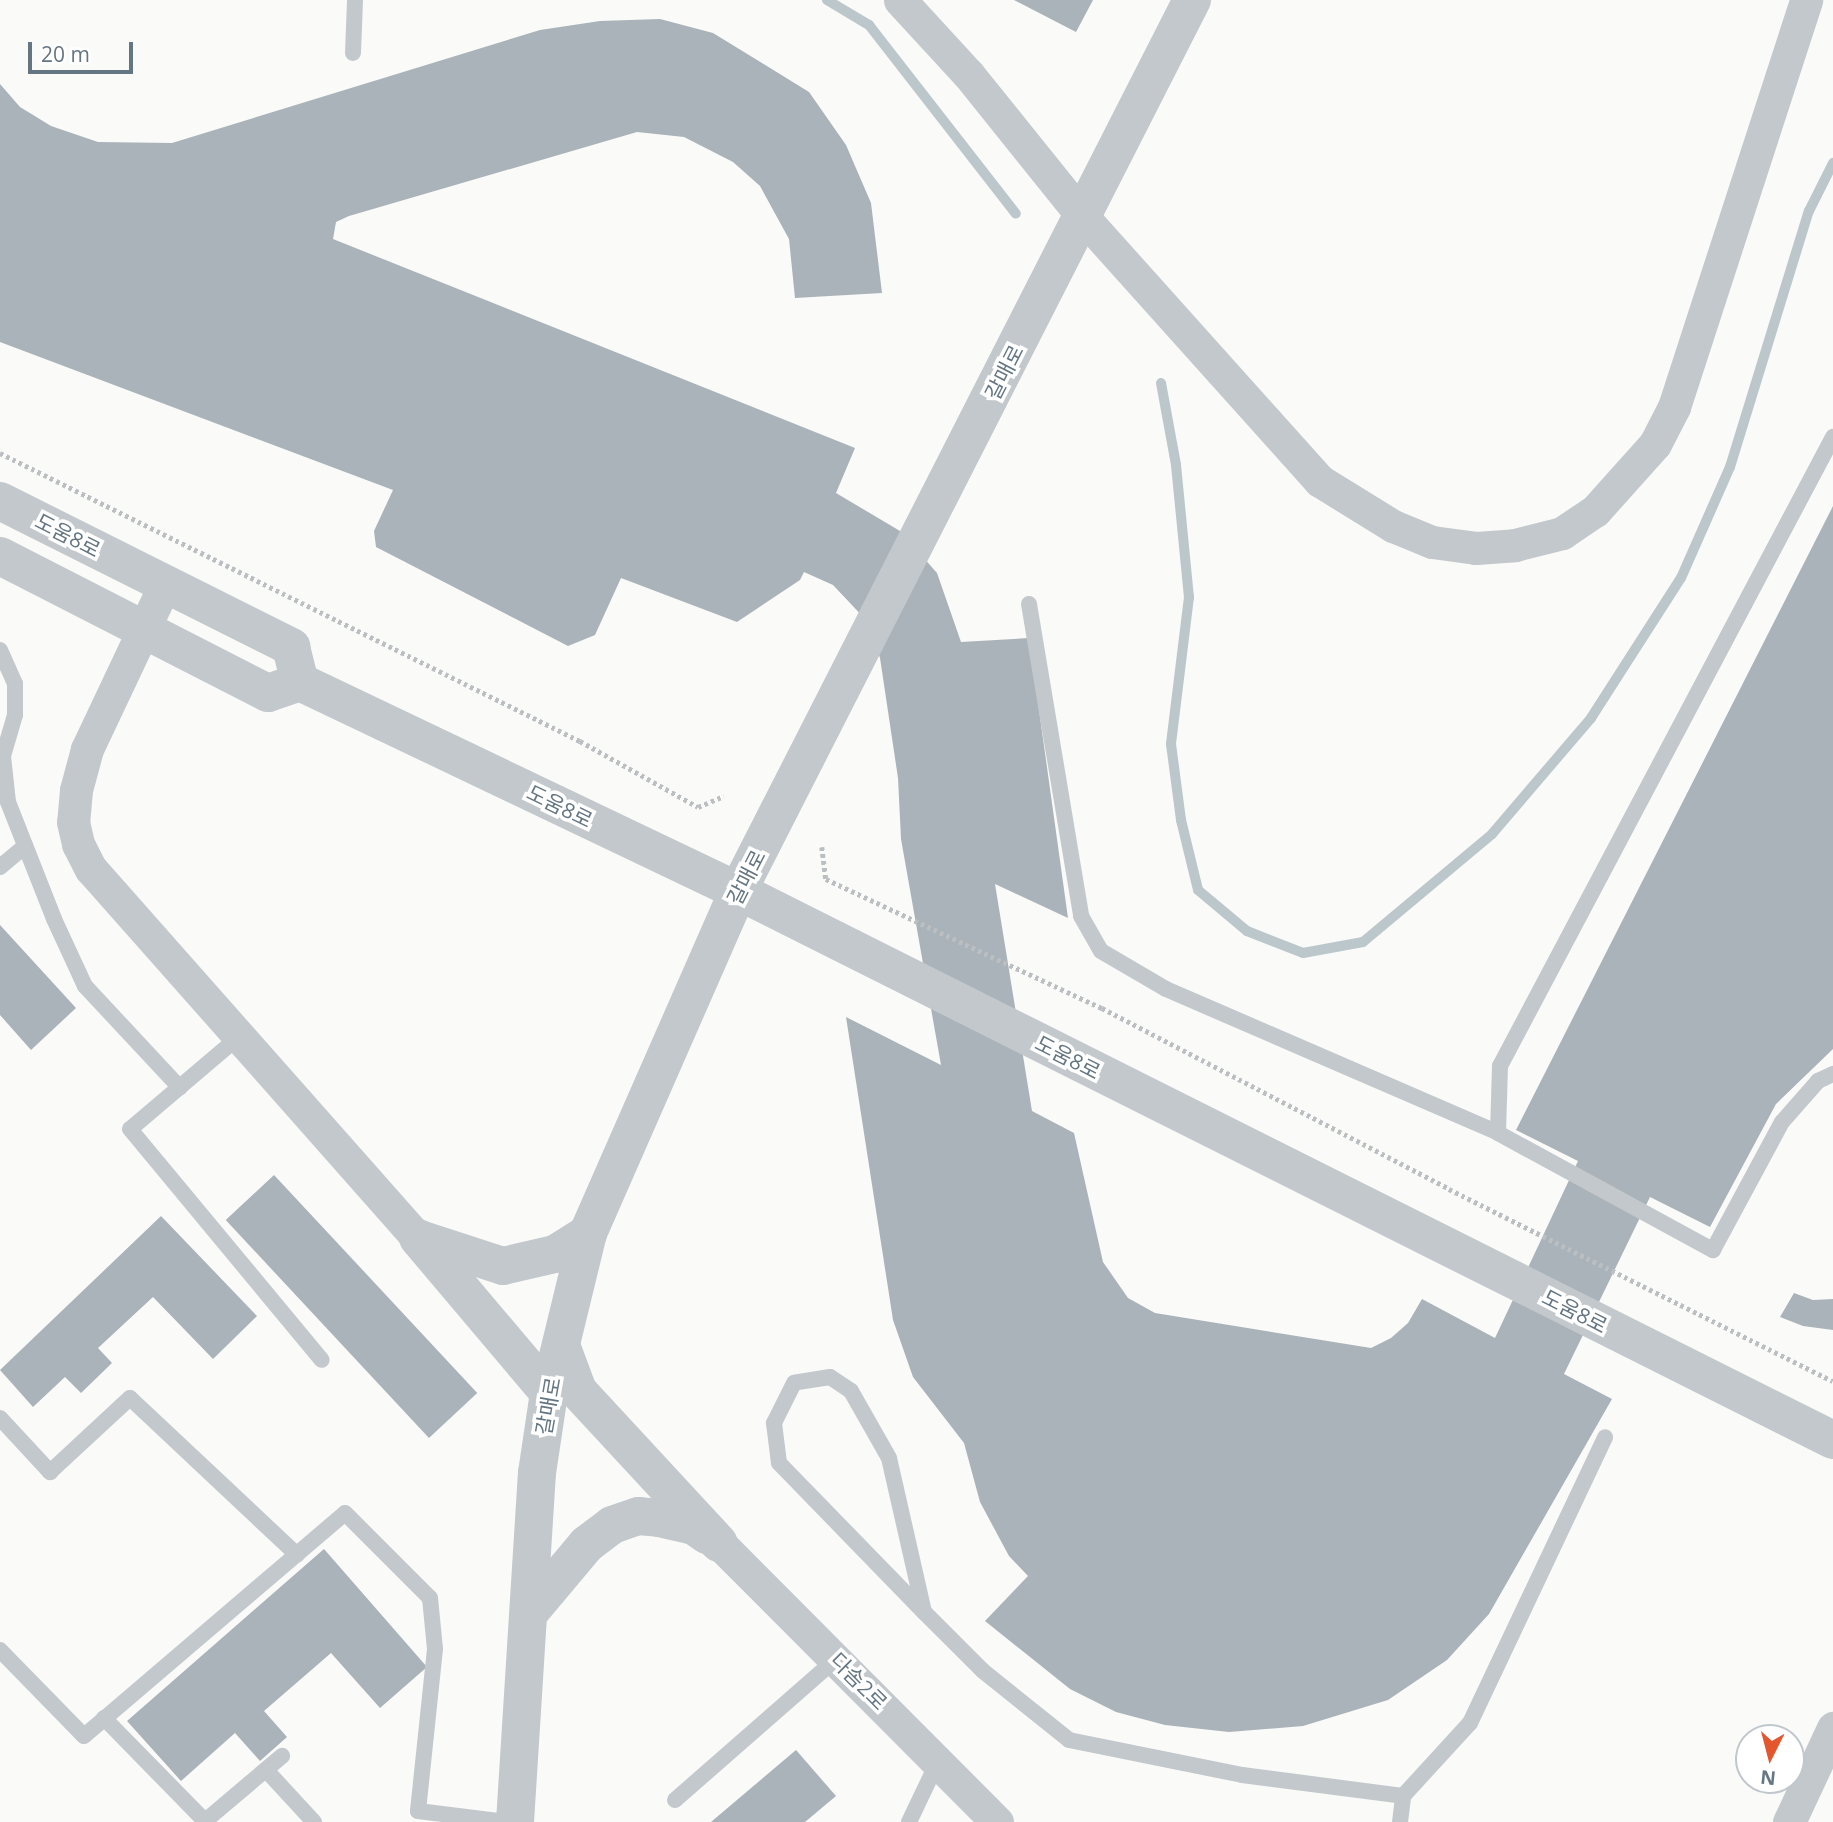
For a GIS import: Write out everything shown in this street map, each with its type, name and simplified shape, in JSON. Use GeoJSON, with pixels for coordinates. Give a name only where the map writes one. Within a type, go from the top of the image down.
{"type":"FeatureCollection","features":[{"type":"Feature","properties":{"kind":"street"},"geometry":{"type":"LineString","coordinates":[[900,0],[969,75],[1083,217],[1282,443],[1320,481],[1359,508],[1432,542],[1476,548],[1515,545],[1562,533],[1595,511],[1655,444],[1674,407],[1806,0]]}},
{"type":"Feature","properties":{"kind":"street","name":"갈매로"},"geometry":{"type":"LineString","coordinates":[[515,1822],[537,1473],[549,1393],[588,1233],[738,891],[1192,0]]}},
{"type":"Feature","properties":{"kind":"street","name":"도움8로"},"geometry":{"type":"LineString","coordinates":[[0,501],[291,647],[300,682],[738,891],[1833,1440]]}},
{"type":"Feature","properties":{"kind":"street"},"geometry":{"type":"LineString","coordinates":[[0,556],[268,693],[300,682]]}},
{"type":"Feature","properties":{"kind":"street"},"geometry":{"type":"LineString","coordinates":[[165,584],[87,749],[76,790],[73,821],[78,844],[91,869],[241,1035],[549,1393]]}},
{"type":"Feature","properties":{"kind":"street"},"geometry":{"type":"LineString","coordinates":[[418,1238],[503,1266],[555,1254],[588,1233]]}},
{"type":"Feature","properties":{"kind":"street"},"geometry":{"type":"LineString","coordinates":[[561,1345],[578,1391],[719,1543]]}},
{"type":"Feature","properties":{"kind":"street"},"geometry":{"type":"LineString","coordinates":[[529,1613],[587,1544],[612,1525],[638,1516],[659,1518],[694,1526],[719,1543]]}},
{"type":"Feature","properties":{"kind":"street","name":"다솜2로"},"geometry":{"type":"LineString","coordinates":[[719,1543],[939,1759],[997,1822]]}},
{"type":"Feature","properties":{"kind":"street"},"geometry":{"type":"LineString","coordinates":[[1788,1822],[1833,1728]]}},
{"type":"Feature","properties":{"kind":"lane"},"geometry":{"type":"LineString","coordinates":[[353,53],[355,0]]}},
{"type":"Feature","properties":{"kind":"lane"},"geometry":{"type":"LineString","coordinates":[[1498,1133],[1500,1066],[1833,437]]}},
{"type":"Feature","properties":{"kind":"lane"},"geometry":{"type":"LineString","coordinates":[[1029,604],[1081,916],[1101,951],[1166,989],[1498,1133],[1713,1250],[1782,1122],[1818,1081],[1833,1074]]}},
{"type":"Feature","properties":{"kind":"lane"},"geometry":{"type":"LineString","coordinates":[[0,650],[15,684],[15,715],[1,756],[8,802],[24,846],[85,986],[180,1088]]}},
{"type":"Feature","properties":{"kind":"lane"},"geometry":{"type":"LineString","coordinates":[[0,867],[24,846]]}},
{"type":"Feature","properties":{"kind":"lane"},"geometry":{"type":"LineString","coordinates":[[241,1035],[130,1129],[322,1360]]}},
{"type":"Feature","properties":{"kind":"lane"},"geometry":{"type":"LineString","coordinates":[[924,1612],[889,1458],[850,1391],[830,1377],[794,1383],[775,1423],[779,1463],[924,1612],[983,1671],[1069,1740],[1242,1775],[1403,1796]]}},
{"type":"Feature","properties":{"kind":"lane"},"geometry":{"type":"LineString","coordinates":[[0,1419],[50,1472],[130,1398],[297,1555]]}},
{"type":"Feature","properties":{"kind":"lane"},"geometry":{"type":"LineString","coordinates":[[1400,1822],[1403,1796],[1470,1723],[1605,1437]]}},
{"type":"Feature","properties":{"kind":"lane"},"geometry":{"type":"LineString","coordinates":[[0,1650],[84,1736],[345,1513],[430,1598],[435,1649],[418,1811],[506,1822]]}},
{"type":"Feature","properties":{"kind":"lane"},"geometry":{"type":"LineString","coordinates":[[676,1800],[836,1659]]}},
{"type":"Feature","properties":{"kind":"lane"},"geometry":{"type":"LineString","coordinates":[[104,1718],[205,1821],[282,1756]]}},
{"type":"Feature","properties":{"kind":"lane"},"geometry":{"type":"LineString","coordinates":[[909,1822],[939,1759]]}},
{"type":"Feature","properties":{"kind":"lane"},"geometry":{"type":"LineString","coordinates":[[266,1770],[314,1822]]}},
{"type":"Feature","properties":{"kind":"path"},"geometry":{"type":"LineString","coordinates":[[0,453],[580,741],[698,807],[724,796]]}},
{"type":"Feature","properties":{"kind":"path"},"geometry":{"type":"LineString","coordinates":[[822,847],[827,879],[1102,1008],[1449,1189],[1833,1381]]}},
{"type":"Feature","properties":{"kind":"building"},"geometry":{"type":"Polygon","coordinates":[[[1014,0],[1093,0],[1076,32],[1014,0]]]}},
{"type":"Feature","properties":{"kind":"building"},"geometry":{"type":"Polygon","coordinates":[[[660,19],[713,33],[809,92],[846,145],[871,203],[882,293],[795,298],[789,239],[760,186],[733,162],[684,137],[637,132],[349,216],[336,222],[333,239],[855,448],[836,493],[900,531],[937,573],[961,642],[1029,638],[1068,918],[995,884],[1032,1111],[1074,1133],[1103,1262],[1128,1298],[1155,1313],[1371,1348],[1391,1338],[1408,1323],[1422,1299],[1495,1338],[1578,1161],[1516,1130],[1833,506],[1833,1049],[1776,1104],[1710,1227],[1650,1197],[1564,1374],[1612,1399],[1489,1614],[1447,1660],[1388,1700],[1303,1726],[1229,1732],[1165,1725],[1116,1712],[1070,1689],[985,1621],[1028,1576],[1009,1556],[980,1502],[964,1443],[913,1377],[893,1320],[846,1017],[941,1065],[901,839],[898,778],[880,658],[867,621],[833,585],[804,572],[800,580],[737,622],[621,578],[595,635],[568,646],[376,547],[374,531],[393,490],[0,342],[0,84],[20,107],[51,126],[98,142],[172,143],[540,30],[600,21],[660,19]]]}},
{"type":"Feature","properties":{"kind":"building"},"geometry":{"type":"Polygon","coordinates":[[[0,925],[76,1008],[31,1050],[0,1015],[0,925]]]}},
{"type":"Feature","properties":{"kind":"building"},"geometry":{"type":"Polygon","coordinates":[[[274,1175],[477,1393],[429,1438],[226,1220],[274,1175]]]}},
{"type":"Feature","properties":{"kind":"building"},"geometry":{"type":"Polygon","coordinates":[[[161,1216],[257,1316],[213,1359],[153,1297],[98,1348],[112,1363],[81,1393],[65,1377],[33,1407],[0,1370],[161,1216]]]}},
{"type":"Feature","properties":{"kind":"building"},"geometry":{"type":"Polygon","coordinates":[[[1794,1293],[1813,1300],[1833,1299],[1833,1330],[1803,1326],[1780,1317],[1794,1293]]]}},
{"type":"Feature","properties":{"kind":"building"},"geometry":{"type":"Polygon","coordinates":[[[324,1549],[427,1667],[380,1708],[331,1653],[264,1711],[287,1737],[260,1761],[235,1733],[181,1781],[127,1721],[324,1549]]]}},
{"type":"Feature","properties":{"kind":"building"},"geometry":{"type":"Polygon","coordinates":[[[796,1750],[836,1796],[805,1822],[711,1822],[796,1750]]]}},
{"type":"Feature","properties":{"kind":"waterway"},"geometry":{"type":"LineString","coordinates":[[827,0],[869,25],[1016,214]]}},
{"type":"Feature","properties":{"kind":"waterway"},"geometry":{"type":"LineString","coordinates":[[1161,383],[1176,465],[1189,597],[1171,744],[1181,820],[1198,890],[1247,931],[1303,953],[1363,942],[1492,834],[1591,718],[1681,578],[1730,467],[1809,211],[1833,163]]}}]}
